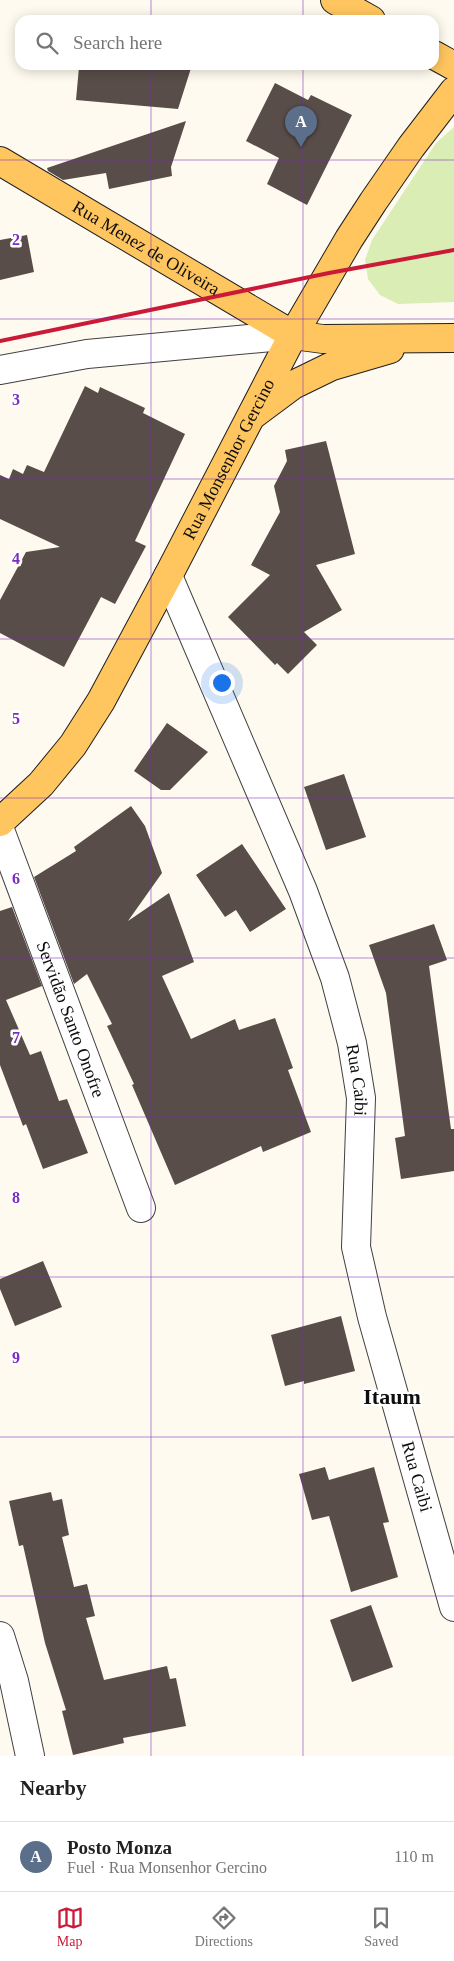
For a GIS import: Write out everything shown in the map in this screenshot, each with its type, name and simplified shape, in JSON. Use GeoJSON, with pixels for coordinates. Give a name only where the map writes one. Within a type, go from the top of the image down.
{"type":"FeatureCollection","features":[{"type":"Feature","properties":{"kind":"main road"},"geometry":{"type":"LineString","coordinates":[[335,0],[362,15]]}},
{"type":"Feature","properties":{"kind":"main road"},"geometry":{"type":"LineString","coordinates":[[439,58],[454,66]]}},
{"type":"Feature","properties":{"kind":"main road","name":"Rua Monsenhor Gercino"},"geometry":{"type":"LineString","coordinates":[[0,822],[41,784],[73,745],[101,701],[168,576],[292,335],[373,202],[411,147],[454,92]]}},
{"type":"Feature","properties":{"kind":"main road","name":"Rua Menez de Oliveira"},"geometry":{"type":"LineString","coordinates":[[0,161],[292,335]]}},
{"type":"Feature","properties":{"kind":"main road"},"geometry":{"type":"LineString","coordinates":[[292,335],[323,339],[443,338]]}},
{"type":"Feature","properties":{"kind":"main road"},"geometry":{"type":"LineString","coordinates":[[250,417],[293,385],[332,366],[366,354],[443,338]]}},
{"type":"Feature","properties":{"kind":"street"},"geometry":{"type":"LineString","coordinates":[[0,370],[87,354],[292,335]]}},
{"type":"Feature","properties":{"kind":"street","name":"Rua Caibi"},"geometry":{"type":"LineString","coordinates":[[168,576],[303,891],[335,978],[352,1042],[361,1098],[356,1247],[372,1317],[454,1607]]}},
{"type":"Feature","properties":{"kind":"street","name":"Servidão Santo Onofre"},"geometry":{"type":"LineString","coordinates":[[0,830],[141,1208]]}},
{"type":"Feature","properties":{"kind":"street"},"geometry":{"type":"LineString","coordinates":[[0,1636],[14,1681],[30,1756]]}},
{"type":"Feature","properties":{"kind":"green space"},"geometry":{"type":"Polygon","coordinates":[[[454,127],[454,302],[398,304],[380,295],[368,279],[365,260],[372,240],[436,143],[454,127]]]}},
{"type":"Feature","properties":{"kind":"building"},"geometry":{"type":"Polygon","coordinates":[[[79,70],[190,70],[178,109],[76,100],[79,70]]]}},
{"type":"Feature","properties":{"kind":"building"},"geometry":{"type":"Polygon","coordinates":[[[275,83],[308,100],[311,95],[352,115],[307,205],[267,184],[279,158],[246,141],[275,83]]]}},
{"type":"Feature","properties":{"kind":"building"},"geometry":{"type":"Polygon","coordinates":[[[186,121],[171,167],[172,176],[109,189],[106,173],[63,180],[48,171],[47,168],[186,121]]]}},
{"type":"Feature","properties":{"kind":"building"},"geometry":{"type":"Polygon","coordinates":[[[27,235],[34,272],[0,280],[0,240],[27,235]]]}},
{"type":"Feature","properties":{"kind":"building"},"geometry":{"type":"Polygon","coordinates":[[[85,386],[98,393],[100,387],[145,408],[143,413],[185,434],[135,541],[146,546],[115,604],[101,597],[64,667],[0,633],[0,600],[26,552],[60,547],[0,519],[0,475],[9,479],[13,469],[23,474],[27,465],[44,472],[85,386]]]}},
{"type":"Feature","properties":{"kind":"building"},"geometry":{"type":"Polygon","coordinates":[[[326,441],[355,554],[316,565],[342,610],[304,632],[317,645],[288,674],[277,663],[275,665],[228,617],[270,575],[251,565],[280,512],[274,486],[287,461],[285,450],[326,441]]]}},
{"type":"Feature","properties":{"kind":"building"},"geometry":{"type":"Polygon","coordinates":[[[167,723],[208,752],[170,790],[161,790],[134,771],[167,723]]]}},
{"type":"Feature","properties":{"kind":"building"},"geometry":{"type":"Polygon","coordinates":[[[344,774],[366,837],[326,850],[304,787],[344,774]]]}},
{"type":"Feature","properties":{"kind":"building"},"geometry":{"type":"Polygon","coordinates":[[[131,806],[145,826],[162,873],[128,921],[169,893],[194,962],[162,976],[191,1039],[235,1019],[239,1030],[275,1018],[293,1068],[288,1070],[311,1132],[263,1152],[261,1146],[175,1185],[132,1085],[134,1084],[107,1026],[112,1024],[87,974],[74,984],[34,877],[76,851],[74,847],[131,806]]]}},
{"type":"Feature","properties":{"kind":"building"},"geometry":{"type":"Polygon","coordinates":[[[242,844],[286,909],[250,932],[236,910],[225,917],[196,875],[242,844]]]}},
{"type":"Feature","properties":{"kind":"building"},"geometry":{"type":"Polygon","coordinates":[[[12,907],[42,986],[6,1000],[30,1055],[41,1051],[59,1101],[67,1099],[88,1153],[43,1169],[26,1124],[23,1126],[0,1065],[0,911],[12,907]]]}},
{"type":"Feature","properties":{"kind":"building"},"geometry":{"type":"Polygon","coordinates":[[[434,924],[447,960],[429,966],[451,1129],[454,1129],[454,1171],[401,1179],[395,1138],[405,1136],[386,993],[369,945],[434,924]]]}},
{"type":"Feature","properties":{"kind":"building"},"geometry":{"type":"Polygon","coordinates":[[[43,1261],[62,1307],[15,1326],[0,1289],[0,1279],[43,1261]]]}},
{"type":"Feature","properties":{"kind":"building"},"geometry":{"type":"Polygon","coordinates":[[[341,1316],[355,1371],[304,1384],[304,1381],[285,1386],[271,1335],[341,1316]]]}},
{"type":"Feature","properties":{"kind":"building"},"geometry":{"type":"Polygon","coordinates":[[[325,1467],[329,1480],[374,1467],[389,1522],[383,1523],[398,1577],[351,1592],[329,1516],[312,1520],[299,1474],[325,1467]]]}},
{"type":"Feature","properties":{"kind":"building"},"geometry":{"type":"Polygon","coordinates":[[[51,1492],[53,1501],[62,1499],[69,1535],[62,1537],[74,1587],[87,1584],[95,1616],[86,1618],[104,1680],[167,1666],[170,1679],[176,1678],[186,1726],[123,1738],[124,1743],[73,1755],[62,1711],[66,1710],[45,1643],[23,1545],[19,1546],[9,1501],[51,1492]]]}},
{"type":"Feature","properties":{"kind":"building"},"geometry":{"type":"Polygon","coordinates":[[[371,1605],[393,1667],[352,1682],[330,1620],[371,1605]]]}},
{"type":"Feature","properties":{"kind":"railway"},"geometry":{"type":"LineString","coordinates":[[0,341],[329,273],[454,250]]}},
{"type":"Feature","properties":{"kind":"place","name":"Posto Monza"},"geometry":{"type":"Point","coordinates":[301,147]}},
{"type":"Feature","properties":{"kind":"district","name":"Itaum"},"geometry":{"type":"Point","coordinates":[392,1396]}}]}
